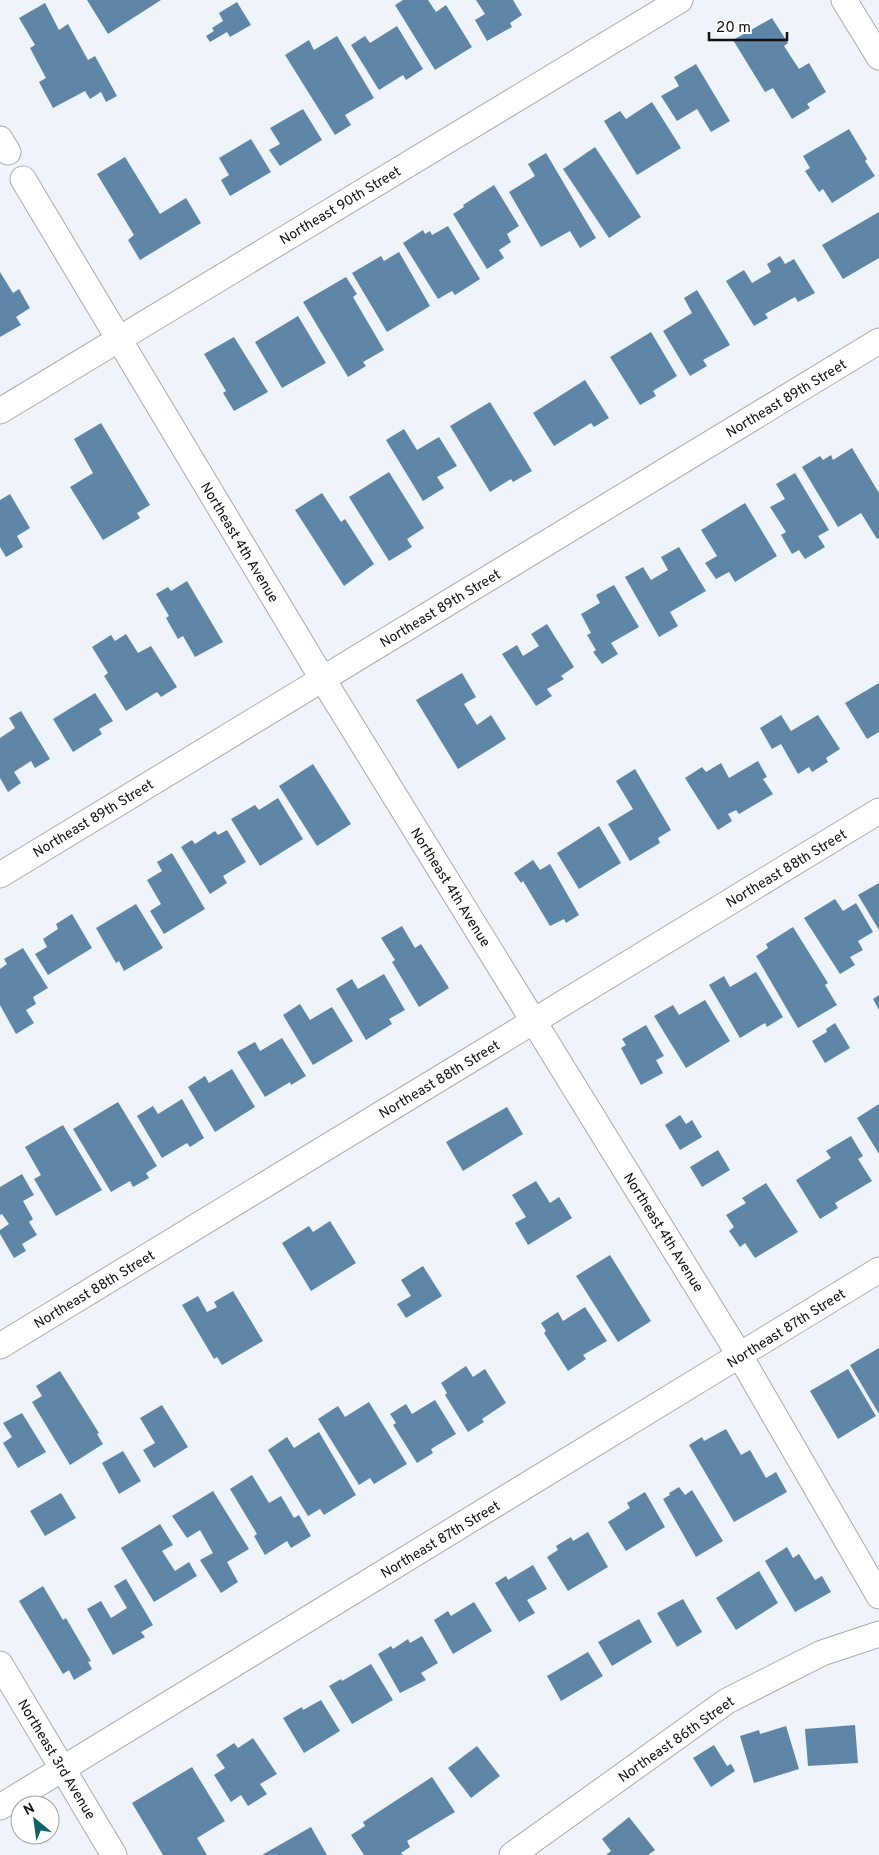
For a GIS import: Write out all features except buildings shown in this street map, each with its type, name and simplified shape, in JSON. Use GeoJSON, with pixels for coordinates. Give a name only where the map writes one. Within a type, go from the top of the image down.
{"type":"FeatureCollection","features":[{"type":"Feature","properties":{"kind":"street","name":"Northeast 90th Street"},"geometry":{"type":"LineString","coordinates":[[0,411],[680,0]]}},
{"type":"Feature","properties":{"kind":"street"},"geometry":{"type":"LineString","coordinates":[[844,0],[879,58]]}},
{"type":"Feature","properties":{"kind":"street","name":"Northeast 4th Avenue"},"geometry":{"type":"LineString","coordinates":[[23,179],[322,678],[740,1356],[879,1596]]}},
{"type":"Feature","properties":{"kind":"street","name":"Northeast 89th Street"},"geometry":{"type":"LineString","coordinates":[[0,875],[879,341]]}},
{"type":"Feature","properties":{"kind":"street","name":"Northeast 88th Street"},"geometry":{"type":"LineString","coordinates":[[0,1346],[879,811]]}},
{"type":"Feature","properties":{"kind":"street","name":"Northeast 87th Street"},"geometry":{"type":"LineString","coordinates":[[0,1806],[879,1270]]}},
{"type":"Feature","properties":{"kind":"street","name":"Northeast 86th Street"},"geometry":{"type":"LineString","coordinates":[[512,1855],[727,1701],[822,1653],[879,1634]]}},
{"type":"Feature","properties":{"kind":"street","name":"Northeast 3rd Avenue"},"geometry":{"type":"LineString","coordinates":[[0,1664],[114,1855]]}}]}
